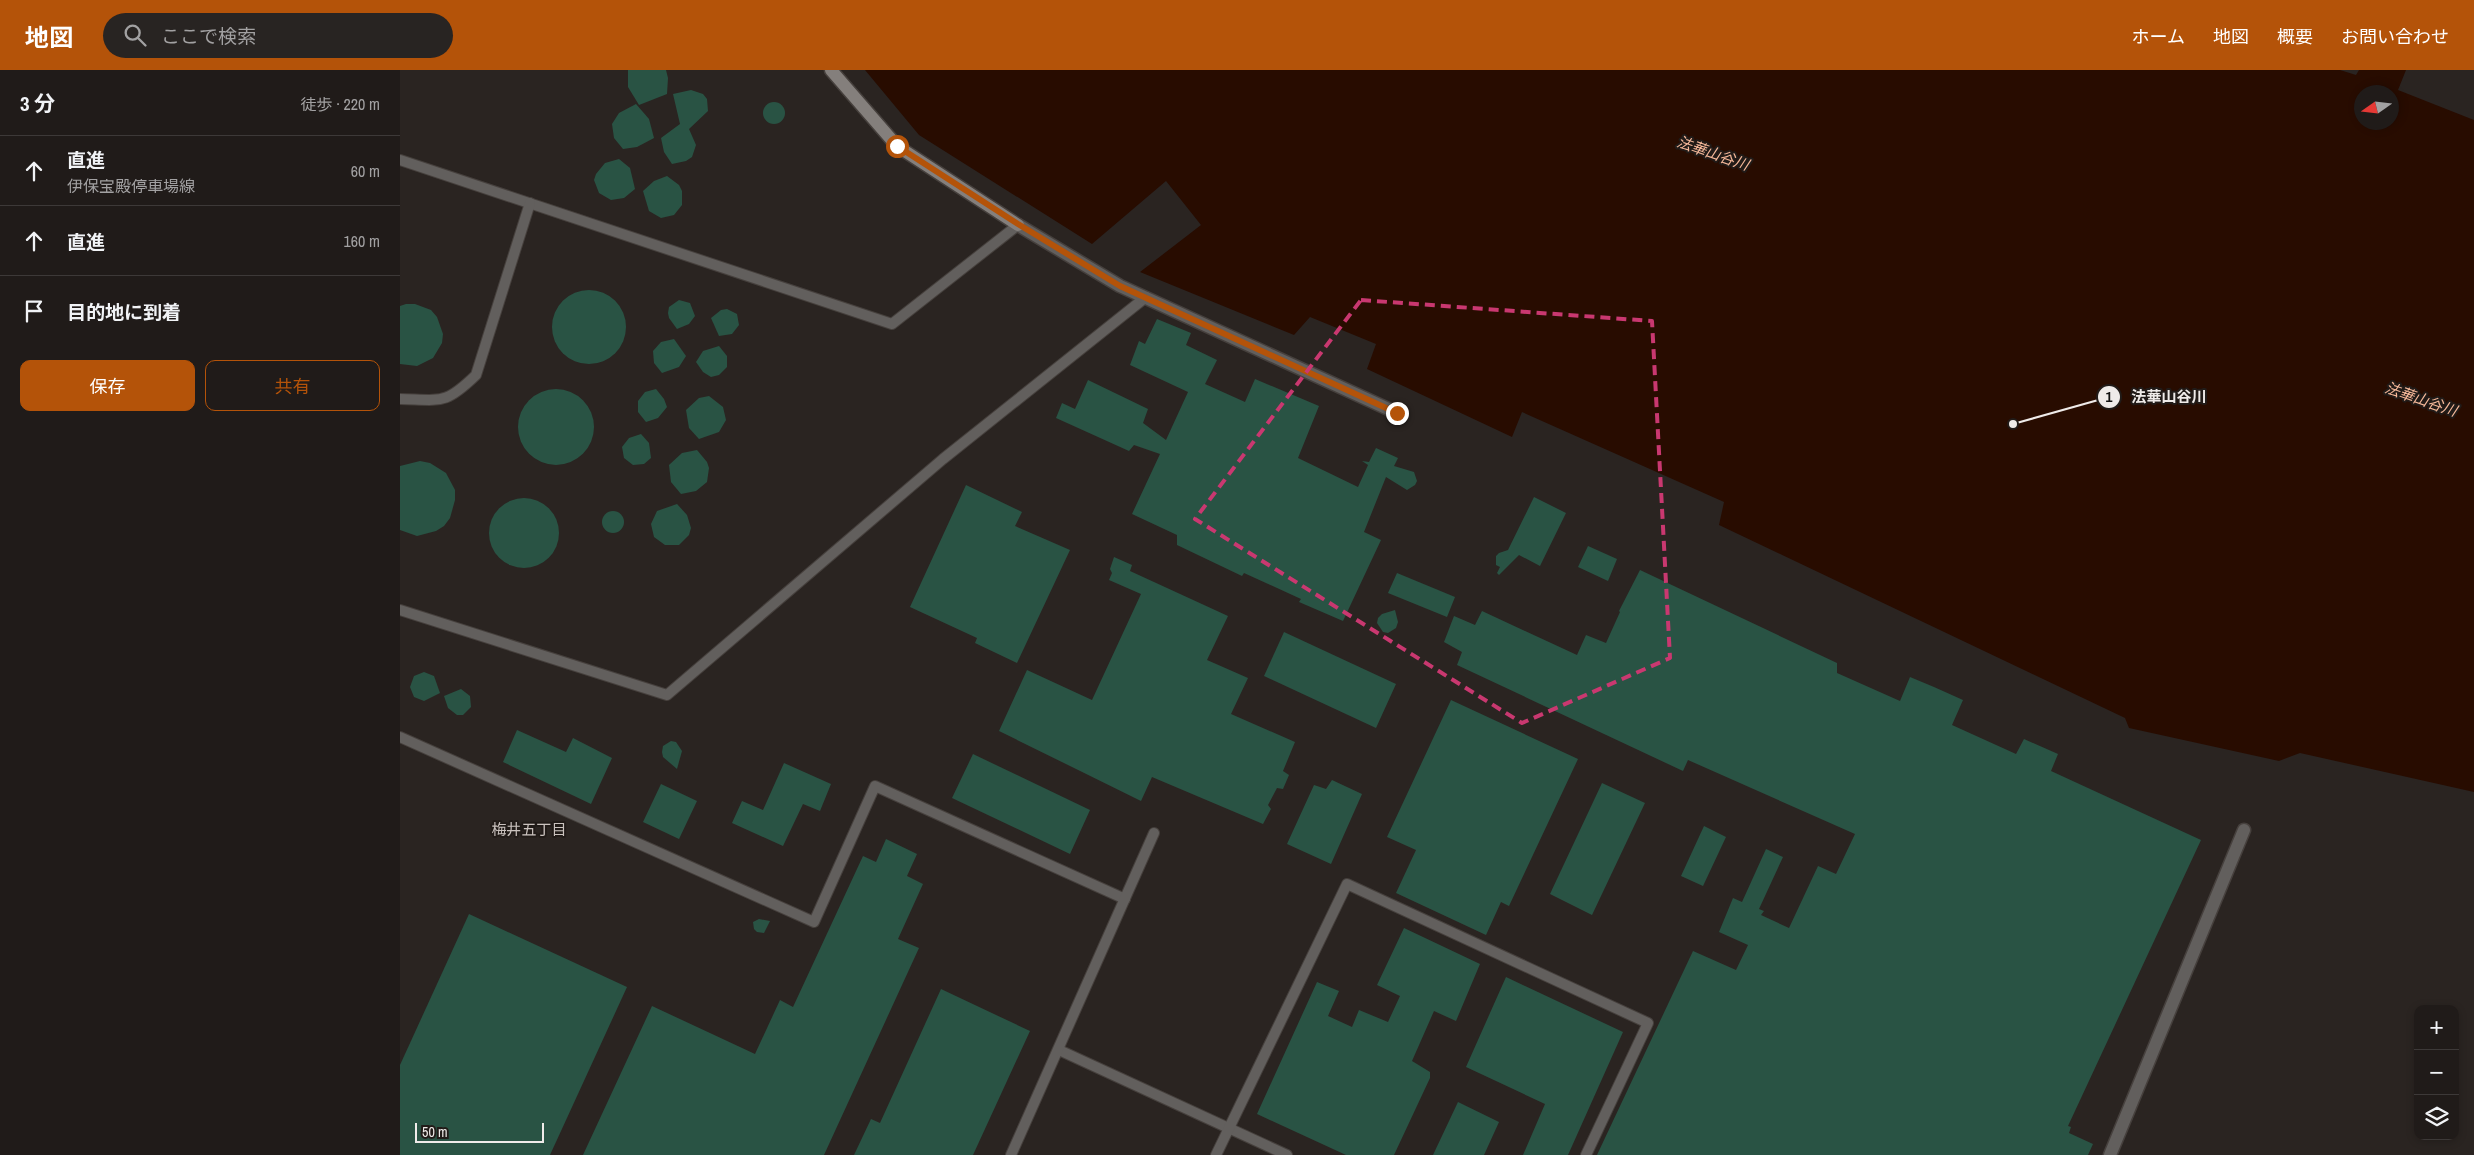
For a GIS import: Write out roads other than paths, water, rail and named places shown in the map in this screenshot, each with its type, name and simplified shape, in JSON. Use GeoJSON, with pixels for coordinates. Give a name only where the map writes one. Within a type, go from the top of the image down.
{"type":"FeatureCollection","features":[{"type":"Feature","properties":{"kind":"main road"},"geometry":{"type":"LineString","coordinates":[[831,70],[897,146],[1018,224]]}},
{"type":"Feature","properties":{"kind":"street"},"geometry":{"type":"LineString","coordinates":[[1018,224],[1120,286],[1397,413]]}},
{"type":"Feature","properties":{"kind":"street"},"geometry":{"type":"LineString","coordinates":[[2110,1155],[2244,830]]}},
{"type":"Feature","properties":{"kind":"lane"},"geometry":{"type":"LineString","coordinates":[[400,160],[892,324],[1018,224]]}},
{"type":"Feature","properties":{"kind":"lane"},"geometry":{"type":"LineString","coordinates":[[400,399],[443,400],[460,390],[476,375],[530,203]]}},
{"type":"Feature","properties":{"kind":"lane"},"geometry":{"type":"LineString","coordinates":[[400,610],[667,696],[943,459],[1146,297]]}},
{"type":"Feature","properties":{"kind":"lane"},"geometry":{"type":"LineString","coordinates":[[400,737],[814,922],[876,786],[1125,899]]}},
{"type":"Feature","properties":{"kind":"lane"},"geometry":{"type":"LineString","coordinates":[[1011,1155],[1154,833]]}},
{"type":"Feature","properties":{"kind":"lane"},"geometry":{"type":"LineString","coordinates":[[1216,1155],[1347,884],[1648,1023],[1586,1155]]}},
{"type":"Feature","properties":{"kind":"lane"},"geometry":{"type":"LineString","coordinates":[[1059,1050],[1287,1155]]}},
{"type":"Feature","properties":{"kind":"water","name":"法華山谷川"},"geometry":{"type":"Polygon","coordinates":[[[865,70],[2340,70],[2356,75],[2359,70],[2406,70],[2399,88],[2399,85],[2354,85],[2354,130],[2399,130],[2399,90],[2474,120],[2474,792],[2300,753],[2279,761],[2129,728],[2125,718],[1719,525],[1724,502],[1522,412],[1512,437],[1367,369],[1376,344],[1310,317],[1294,335],[1140,272],[1201,225],[1166,181],[1092,244],[919,135],[865,70]]]}},
{"type":"Feature","properties":{"kind":"place","name":"法華山谷川"},"geometry":{"type":"Point","coordinates":[2013,424]}},
{"type":"Feature","properties":{"kind":"district","name":"梅井五丁目"},"geometry":{"type":"Point","coordinates":[529,829]}}]}
